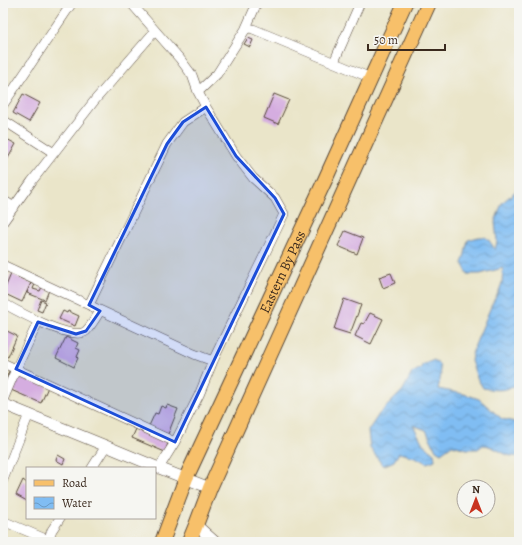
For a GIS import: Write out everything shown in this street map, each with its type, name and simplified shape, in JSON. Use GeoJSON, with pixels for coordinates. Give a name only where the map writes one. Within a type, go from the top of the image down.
{"type":"FeatureCollection","features":[{"type":"Feature","properties":{"kind":"main road","name":"Eastern By Pass"},"geometry":{"type":"LineString","coordinates":[[162,542],[186,478],[326,180],[405,3]]}},
{"type":"Feature","properties":{"kind":"main road","name":"Eastern By Pass"},"geometry":{"type":"LineString","coordinates":[[189,542],[210,488],[429,3]]}},
{"type":"Feature","properties":{"kind":"street"},"geometry":{"type":"LineString","coordinates":[[3,104],[72,3]]}},
{"type":"Feature","properties":{"kind":"street"},"geometry":{"type":"LineString","coordinates":[[131,3],[192,75],[198,92],[236,156],[253,178],[275,198],[284,214],[213,361],[199,395],[175,442],[159,468]]}},
{"type":"Feature","properties":{"kind":"street"},"geometry":{"type":"LineString","coordinates":[[198,92],[217,74],[245,30],[257,3]]}},
{"type":"Feature","properties":{"kind":"street"},"geometry":{"type":"LineString","coordinates":[[334,62],[360,3]]}},
{"type":"Feature","properties":{"kind":"street"},"geometry":{"type":"LineString","coordinates":[[245,30],[253,28],[371,78]]}},
{"type":"Feature","properties":{"kind":"street"},"geometry":{"type":"LineString","coordinates":[[3,222],[95,100],[155,31]]}},
{"type":"Feature","properties":{"kind":"street"},"geometry":{"type":"LineString","coordinates":[[89,305],[167,144],[183,122],[206,106]]}},
{"type":"Feature","properties":{"kind":"street"},"geometry":{"type":"LineString","coordinates":[[3,120],[54,153]]}},
{"type":"Feature","properties":{"kind":"street"},"geometry":{"type":"LineString","coordinates":[[3,200],[14,207]]}},
{"type":"Feature","properties":{"kind":"street"},"geometry":{"type":"LineString","coordinates":[[3,265],[194,354],[213,361]]}},
{"type":"Feature","properties":{"kind":"street"},"geometry":{"type":"LineString","coordinates":[[3,304],[38,322],[76,334],[81,334],[86,331],[100,311]]}},
{"type":"Feature","properties":{"kind":"street"},"geometry":{"type":"LineString","coordinates":[[3,400],[38,322]]}},
{"type":"Feature","properties":{"kind":"street"},"geometry":{"type":"LineString","coordinates":[[3,363],[175,442]]}},
{"type":"Feature","properties":{"kind":"street"},"geometry":{"type":"LineString","coordinates":[[3,404],[210,488]]}},
{"type":"Feature","properties":{"kind":"street"},"geometry":{"type":"LineString","coordinates":[[3,480],[29,414]]}},
{"type":"Feature","properties":{"kind":"street"},"geometry":{"type":"LineString","coordinates":[[93,467],[106,446]]}},
{"type":"Feature","properties":{"kind":"street"},"geometry":{"type":"LineString","coordinates":[[3,521],[50,541],[52,530],[59,519]]}},
{"type":"Feature","properties":{"kind":"street"},"geometry":{"type":"LineString","coordinates":[[196,525],[215,542]]}},
{"type":"Feature","properties":{"kind":"highlighted area"},"geometry":{"type":"Polygon","coordinates":[[[206,107],[236,156],[275,198],[284,214],[175,442],[16,369],[38,322],[76,334],[86,331],[100,311],[89,305],[167,144],[183,122],[206,107]]]}},
{"type":"Feature","properties":{"kind":"water"},"geometry":{"type":"Polygon","coordinates":[[[519,188],[519,383],[506,389],[488,389],[483,388],[477,378],[471,361],[473,350],[502,283],[503,268],[480,274],[468,274],[462,263],[468,240],[480,237],[486,238],[495,250],[497,241],[495,222],[502,203],[519,188]]]}},
{"type":"Feature","properties":{"kind":"water"},"geometry":{"type":"Polygon","coordinates":[[[434,360],[439,364],[441,375],[438,389],[464,394],[479,399],[502,419],[519,423],[519,456],[510,456],[492,447],[483,445],[478,449],[467,449],[452,445],[441,453],[436,450],[426,430],[413,425],[423,444],[434,453],[435,460],[427,463],[415,457],[399,453],[394,461],[383,466],[370,448],[368,431],[379,414],[403,390],[412,373],[421,368],[422,365],[434,360]]]}},
{"type":"Feature","properties":{"kind":"building"},"geometry":{"type":"Polygon","coordinates":[[[248,38],[253,40],[250,47],[244,44],[248,38]]]}},
{"type":"Feature","properties":{"kind":"building"},"geometry":{"type":"Polygon","coordinates":[[[23,94],[40,103],[29,122],[13,113],[23,94]]]}},
{"type":"Feature","properties":{"kind":"building"},"geometry":{"type":"Polygon","coordinates":[[[274,94],[289,100],[278,124],[264,118],[274,94]]]}},
{"type":"Feature","properties":{"kind":"building"},"geometry":{"type":"Polygon","coordinates":[[[3,137],[16,144],[7,160],[3,158],[3,137]]]}},
{"type":"Feature","properties":{"kind":"building"},"geometry":{"type":"Polygon","coordinates":[[[345,231],[363,238],[357,254],[338,246],[345,231]]]}},
{"type":"Feature","properties":{"kind":"building"},"geometry":{"type":"Polygon","coordinates":[[[391,273],[395,283],[383,288],[379,277],[391,273]]]}},
{"type":"Feature","properties":{"kind":"building"},"geometry":{"type":"Polygon","coordinates":[[[11,274],[31,283],[22,302],[3,293],[11,274]]]}},
{"type":"Feature","properties":{"kind":"building"},"geometry":{"type":"Polygon","coordinates":[[[31,283],[35,284],[33,289],[40,291],[42,287],[49,290],[45,300],[27,293],[31,283]]]}},
{"type":"Feature","properties":{"kind":"building"},"geometry":{"type":"Polygon","coordinates":[[[344,299],[361,305],[350,334],[334,329],[344,299]]]}},
{"type":"Feature","properties":{"kind":"building"},"geometry":{"type":"Polygon","coordinates":[[[41,300],[46,302],[42,312],[37,310],[41,300]]]}},
{"type":"Feature","properties":{"kind":"building"},"geometry":{"type":"Polygon","coordinates":[[[63,311],[67,313],[68,311],[79,316],[75,326],[59,319],[63,311]]]}},
{"type":"Feature","properties":{"kind":"building"},"geometry":{"type":"Polygon","coordinates":[[[370,313],[383,319],[371,344],[355,336],[361,323],[364,324],[370,313]]]}},
{"type":"Feature","properties":{"kind":"building"},"geometry":{"type":"Polygon","coordinates":[[[3,329],[17,336],[8,357],[3,355],[3,329]]]}},
{"type":"Feature","properties":{"kind":"building"},"geometry":{"type":"Polygon","coordinates":[[[66,337],[78,343],[76,348],[80,350],[74,367],[56,358],[66,337]]]}},
{"type":"Feature","properties":{"kind":"building"},"geometry":{"type":"Polygon","coordinates":[[[3,366],[10,369],[3,386],[3,366]]]}},
{"type":"Feature","properties":{"kind":"building"},"geometry":{"type":"Polygon","coordinates":[[[18,374],[48,387],[41,403],[11,390],[18,374]]]}},
{"type":"Feature","properties":{"kind":"building"},"geometry":{"type":"Polygon","coordinates":[[[167,405],[178,409],[168,434],[149,426],[155,413],[158,414],[161,406],[166,408],[167,405]]]}},
{"type":"Feature","properties":{"kind":"building"},"geometry":{"type":"Polygon","coordinates":[[[136,429],[168,443],[165,452],[132,438],[136,429]]]}},
{"type":"Feature","properties":{"kind":"building"},"geometry":{"type":"Polygon","coordinates":[[[58,455],[65,459],[63,464],[56,460],[58,455]]]}},
{"type":"Feature","properties":{"kind":"building"},"geometry":{"type":"Polygon","coordinates":[[[23,480],[26,482],[26,500],[16,495],[23,480]]]}}]}
